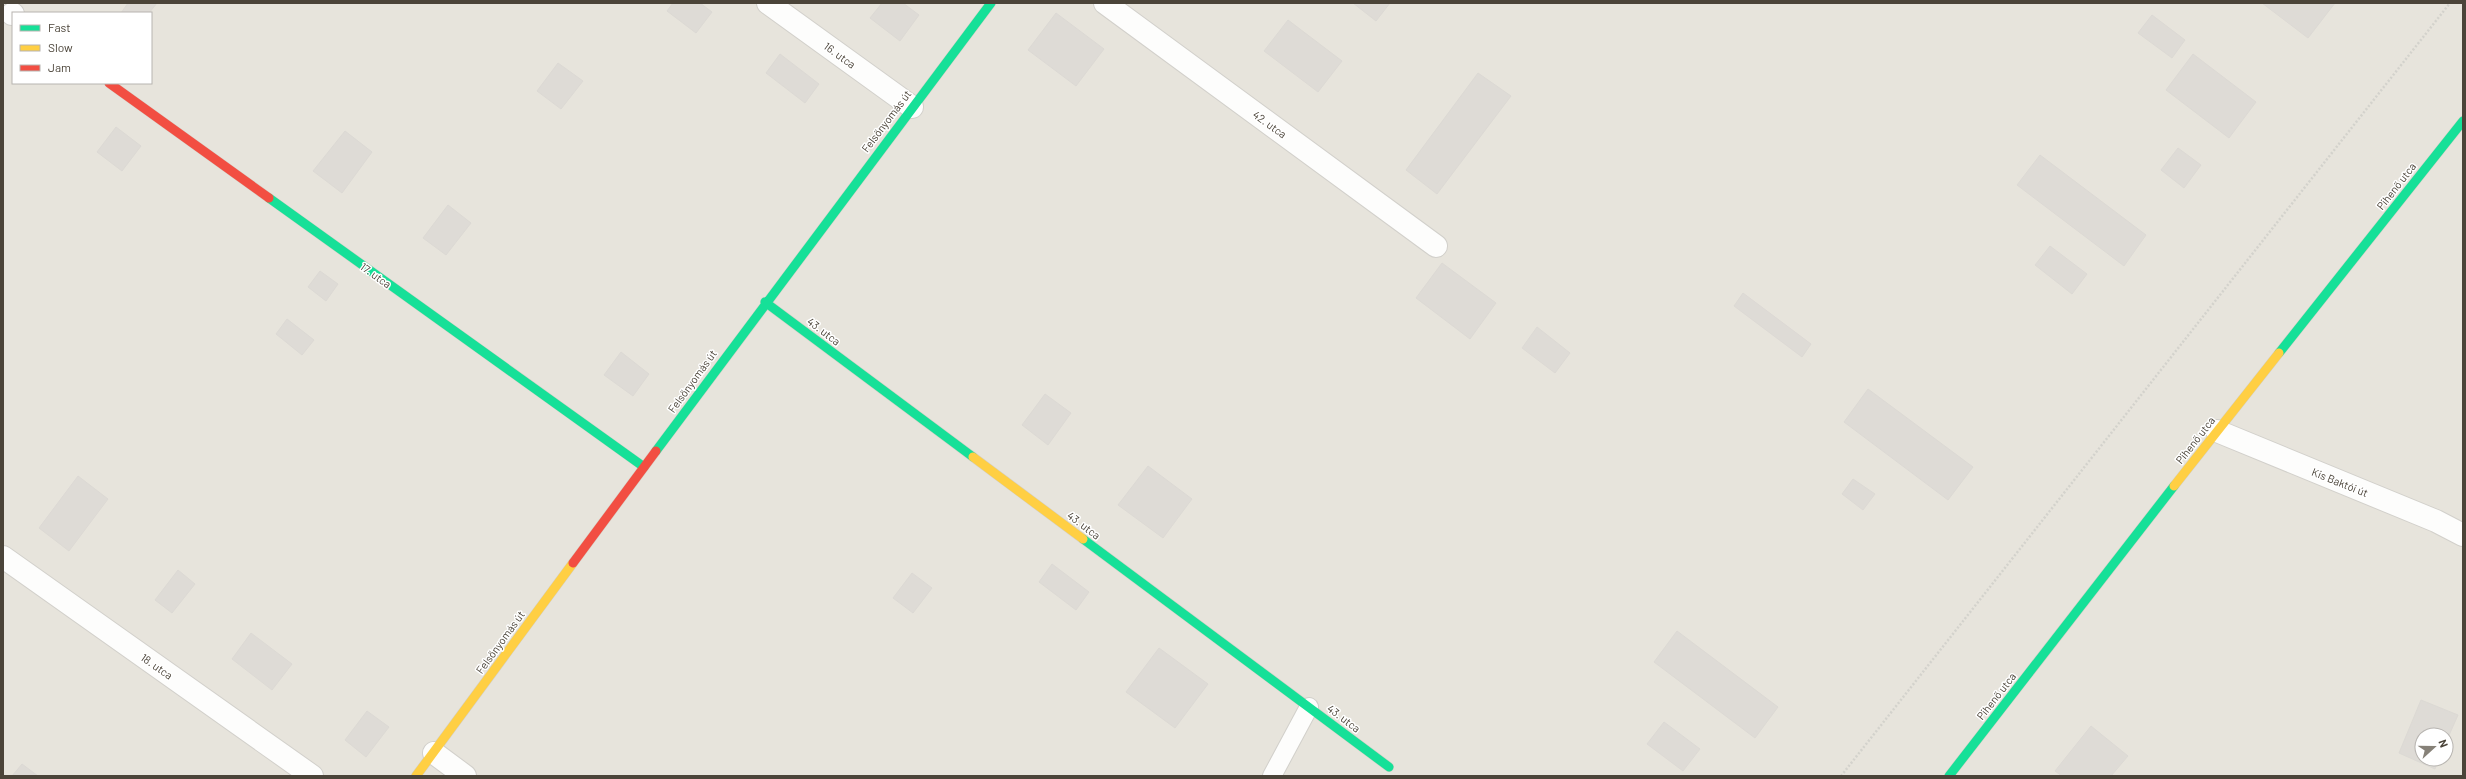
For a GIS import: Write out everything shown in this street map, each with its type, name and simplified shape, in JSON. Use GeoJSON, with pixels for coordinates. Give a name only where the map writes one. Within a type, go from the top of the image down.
{"type":"FeatureCollection","features":[{"type":"Feature","properties":{"kind":"street","name":"16. utca"},"geometry":{"type":"LineString","coordinates":[[768,3],[912,106]]}},
{"type":"Feature","properties":{"kind":"street","name":"Felsőnyomás út"},"geometry":{"type":"LineString","coordinates":[[416,776],[765,302],[991,3]]}},
{"type":"Feature","properties":{"kind":"street","name":"42. utca"},"geometry":{"type":"LineString","coordinates":[[1105,3],[1436,246]]}},
{"type":"Feature","properties":{"kind":"street","name":"17. utca"},"geometry":{"type":"LineString","coordinates":[[110,84],[644,467]]}},
{"type":"Feature","properties":{"kind":"street","name":"Pihenő utca"},"geometry":{"type":"LineString","coordinates":[[1949,776],[2217,431],[2463,121]]}},
{"type":"Feature","properties":{"kind":"street","name":"43. utca"},"geometry":{"type":"LineString","coordinates":[[765,302],[1389,767]]}},
{"type":"Feature","properties":{"kind":"street","name":"Kis Baktói út"},"geometry":{"type":"LineString","coordinates":[[2217,431],[2436,521],[2463,535]]}},
{"type":"Feature","properties":{"kind":"street","name":"18. utca"},"geometry":{"type":"LineString","coordinates":[[3,557],[312,776]]}},
{"type":"Feature","properties":{"kind":"street"},"geometry":{"type":"LineString","coordinates":[[434,753],[465,776]]}},
{"type":"Feature","properties":{"kind":"lane"},"geometry":{"type":"LineString","coordinates":[[1272,776],[1309,707]]}},
{"type":"Feature","properties":{"kind":"path"},"geometry":{"type":"LineString","coordinates":[[1841,776],[2450,3]]}},
{"type":"Feature","properties":{"kind":"shaded area"},"geometry":{"type":"Polygon","coordinates":[[[3,3],[2463,3],[2463,776],[3,776],[3,3]]]}},
{"type":"Feature","properties":{"kind":"building"},"geometry":{"type":"Polygon","coordinates":[[[128,3],[157,3],[150,12],[122,12],[128,3]]]}},
{"type":"Feature","properties":{"kind":"building"},"geometry":{"type":"Polygon","coordinates":[[[673,3],[700,3],[712,12],[696,33],[667,11],[673,3]]]}},
{"type":"Feature","properties":{"kind":"building"},"geometry":{"type":"Polygon","coordinates":[[[882,3],[903,3],[919,15],[900,41],[870,18],[882,3]]]}},
{"type":"Feature","properties":{"kind":"building"},"geometry":{"type":"Polygon","coordinates":[[[1353,3],[1390,3],[1376,21],[1353,3]]]}},
{"type":"Feature","properties":{"kind":"building"},"geometry":{"type":"Polygon","coordinates":[[[2262,3],[2335,3],[2308,38],[2262,3]]]}},
{"type":"Feature","properties":{"kind":"building"},"geometry":{"type":"Polygon","coordinates":[[[1056,13],[1104,49],[1076,86],[1028,50],[1056,13]]]}},
{"type":"Feature","properties":{"kind":"building"},"geometry":{"type":"Polygon","coordinates":[[[2152,15],[2185,40],[2172,58],[2138,33],[2152,15]]]}},
{"type":"Feature","properties":{"kind":"building"},"geometry":{"type":"Polygon","coordinates":[[[1288,20],[1342,61],[1318,92],[1264,51],[1288,20]]]}},
{"type":"Feature","properties":{"kind":"building"},"geometry":{"type":"Polygon","coordinates":[[[780,54],[819,84],[805,103],[766,73],[780,54]]]}},
{"type":"Feature","properties":{"kind":"building"},"geometry":{"type":"Polygon","coordinates":[[[2193,54],[2256,102],[2229,138],[2166,90],[2193,54]]]}},
{"type":"Feature","properties":{"kind":"building"},"geometry":{"type":"Polygon","coordinates":[[[558,63],[583,81],[561,109],[537,91],[558,63]]]}},
{"type":"Feature","properties":{"kind":"building"},"geometry":{"type":"Polygon","coordinates":[[[1478,73],[1511,96],[1437,194],[1406,170],[1478,73]]]}},
{"type":"Feature","properties":{"kind":"building"},"geometry":{"type":"Polygon","coordinates":[[[116,127],[141,146],[122,171],[97,152],[116,127]]]}},
{"type":"Feature","properties":{"kind":"building"},"geometry":{"type":"Polygon","coordinates":[[[345,131],[372,152],[342,193],[313,171],[345,131]]]}},
{"type":"Feature","properties":{"kind":"building"},"geometry":{"type":"Polygon","coordinates":[[[2178,148],[2201,165],[2184,188],[2161,170],[2178,148]]]}},
{"type":"Feature","properties":{"kind":"building"},"geometry":{"type":"Polygon","coordinates":[[[2040,155],[2146,235],[2124,266],[2017,185],[2040,155]]]}},
{"type":"Feature","properties":{"kind":"building"},"geometry":{"type":"Polygon","coordinates":[[[448,205],[471,223],[446,255],[423,238],[448,205]]]}},
{"type":"Feature","properties":{"kind":"building"},"geometry":{"type":"Polygon","coordinates":[[[2050,246],[2087,274],[2072,294],[2035,265],[2050,246]]]}},
{"type":"Feature","properties":{"kind":"building"},"geometry":{"type":"Polygon","coordinates":[[[1442,263],[1496,303],[1470,339],[1416,298],[1442,263]]]}},
{"type":"Feature","properties":{"kind":"building"},"geometry":{"type":"Polygon","coordinates":[[[320,271],[338,284],[326,301],[308,287],[320,271]]]}},
{"type":"Feature","properties":{"kind":"building"},"geometry":{"type":"Polygon","coordinates":[[[1743,293],[1811,344],[1802,357],[1734,306],[1743,293]]]}},
{"type":"Feature","properties":{"kind":"building"},"geometry":{"type":"Polygon","coordinates":[[[287,319],[314,340],[302,355],[276,334],[287,319]]]}},
{"type":"Feature","properties":{"kind":"building"},"geometry":{"type":"Polygon","coordinates":[[[1537,327],[1570,353],[1555,373],[1522,348],[1537,327]]]}},
{"type":"Feature","properties":{"kind":"building"},"geometry":{"type":"Polygon","coordinates":[[[621,352],[649,374],[633,396],[604,375],[621,352]]]}},
{"type":"Feature","properties":{"kind":"building"},"geometry":{"type":"Polygon","coordinates":[[[1868,389],[1973,467],[1948,500],[1844,422],[1868,389]]]}},
{"type":"Feature","properties":{"kind":"building"},"geometry":{"type":"Polygon","coordinates":[[[1045,394],[1071,413],[1048,445],[1022,425],[1045,394]]]}},
{"type":"Feature","properties":{"kind":"building"},"geometry":{"type":"Polygon","coordinates":[[[1148,466],[1192,499],[1163,538],[1118,505],[1148,466]]]}},
{"type":"Feature","properties":{"kind":"building"},"geometry":{"type":"Polygon","coordinates":[[[78,476],[108,499],[69,551],[39,528],[78,476]]]}},
{"type":"Feature","properties":{"kind":"building"},"geometry":{"type":"Polygon","coordinates":[[[1853,479],[1875,494],[1863,510],[1842,494],[1853,479]]]}},
{"type":"Feature","properties":{"kind":"building"},"geometry":{"type":"Polygon","coordinates":[[[1052,564],[1089,592],[1076,610],[1039,582],[1052,564]]]}},
{"type":"Feature","properties":{"kind":"building"},"geometry":{"type":"Polygon","coordinates":[[[178,570],[195,584],[172,613],[155,600],[178,570]]]}},
{"type":"Feature","properties":{"kind":"building"},"geometry":{"type":"Polygon","coordinates":[[[912,573],[932,588],[913,613],[893,598],[912,573]]]}},
{"type":"Feature","properties":{"kind":"building"},"geometry":{"type":"Polygon","coordinates":[[[1677,631],[1778,707],[1755,738],[1654,662],[1677,631]]]}},
{"type":"Feature","properties":{"kind":"building"},"geometry":{"type":"Polygon","coordinates":[[[251,633],[292,664],[272,690],[232,659],[251,633]]]}},
{"type":"Feature","properties":{"kind":"building"},"geometry":{"type":"Polygon","coordinates":[[[1159,648],[1208,684],[1175,728],[1126,692],[1159,648]]]}},
{"type":"Feature","properties":{"kind":"building"},"geometry":{"type":"Polygon","coordinates":[[[2421,700],[2458,715],[2453,727],[2414,727],[2414,760],[2399,753],[2421,700]]]}},
{"type":"Feature","properties":{"kind":"building"},"geometry":{"type":"Polygon","coordinates":[[[367,711],[389,727],[366,757],[345,740],[367,711]]]}},
{"type":"Feature","properties":{"kind":"building"},"geometry":{"type":"Polygon","coordinates":[[[1664,722],[1700,749],[1683,771],[1647,744],[1664,722]]]}},
{"type":"Feature","properties":{"kind":"building"},"geometry":{"type":"Polygon","coordinates":[[[2091,726],[2128,756],[2111,776],[2062,776],[2055,771],[2091,726]]]}},
{"type":"Feature","properties":{"kind":"building"},"geometry":{"type":"Polygon","coordinates":[[[22,764],[38,776],[12,776],[22,764]]]}},
{"type":"Feature","properties":{"kind":"traffic: fast"},"geometry":{"type":"LineString","coordinates":[[656,451],[991,3]]}},
{"type":"Feature","properties":{"kind":"traffic: fast"},"geometry":{"type":"LineString","coordinates":[[2279,353],[2463,121]]}},
{"type":"Feature","properties":{"kind":"traffic: fast"},"geometry":{"type":"LineString","coordinates":[[269,198],[644,467]]}},
{"type":"Feature","properties":{"kind":"traffic: fast"},"geometry":{"type":"LineString","coordinates":[[765,302],[973,457]]}},
{"type":"Feature","properties":{"kind":"traffic: fast"},"geometry":{"type":"LineString","coordinates":[[1949,776],[2174,486]]}},
{"type":"Feature","properties":{"kind":"traffic: fast"},"geometry":{"type":"LineString","coordinates":[[1083,539],[1389,767]]}},
{"type":"Feature","properties":{"kind":"traffic: slow"},"geometry":{"type":"LineString","coordinates":[[2174,486],[2279,353]]}},
{"type":"Feature","properties":{"kind":"traffic: slow"},"geometry":{"type":"LineString","coordinates":[[973,457],[1083,539]]}},
{"type":"Feature","properties":{"kind":"traffic: slow"},"geometry":{"type":"LineString","coordinates":[[416,776],[573,563]]}},
{"type":"Feature","properties":{"kind":"traffic: jam"},"geometry":{"type":"LineString","coordinates":[[110,84],[269,198]]}},
{"type":"Feature","properties":{"kind":"traffic: jam"},"geometry":{"type":"LineString","coordinates":[[573,563],[656,451]]}}]}
